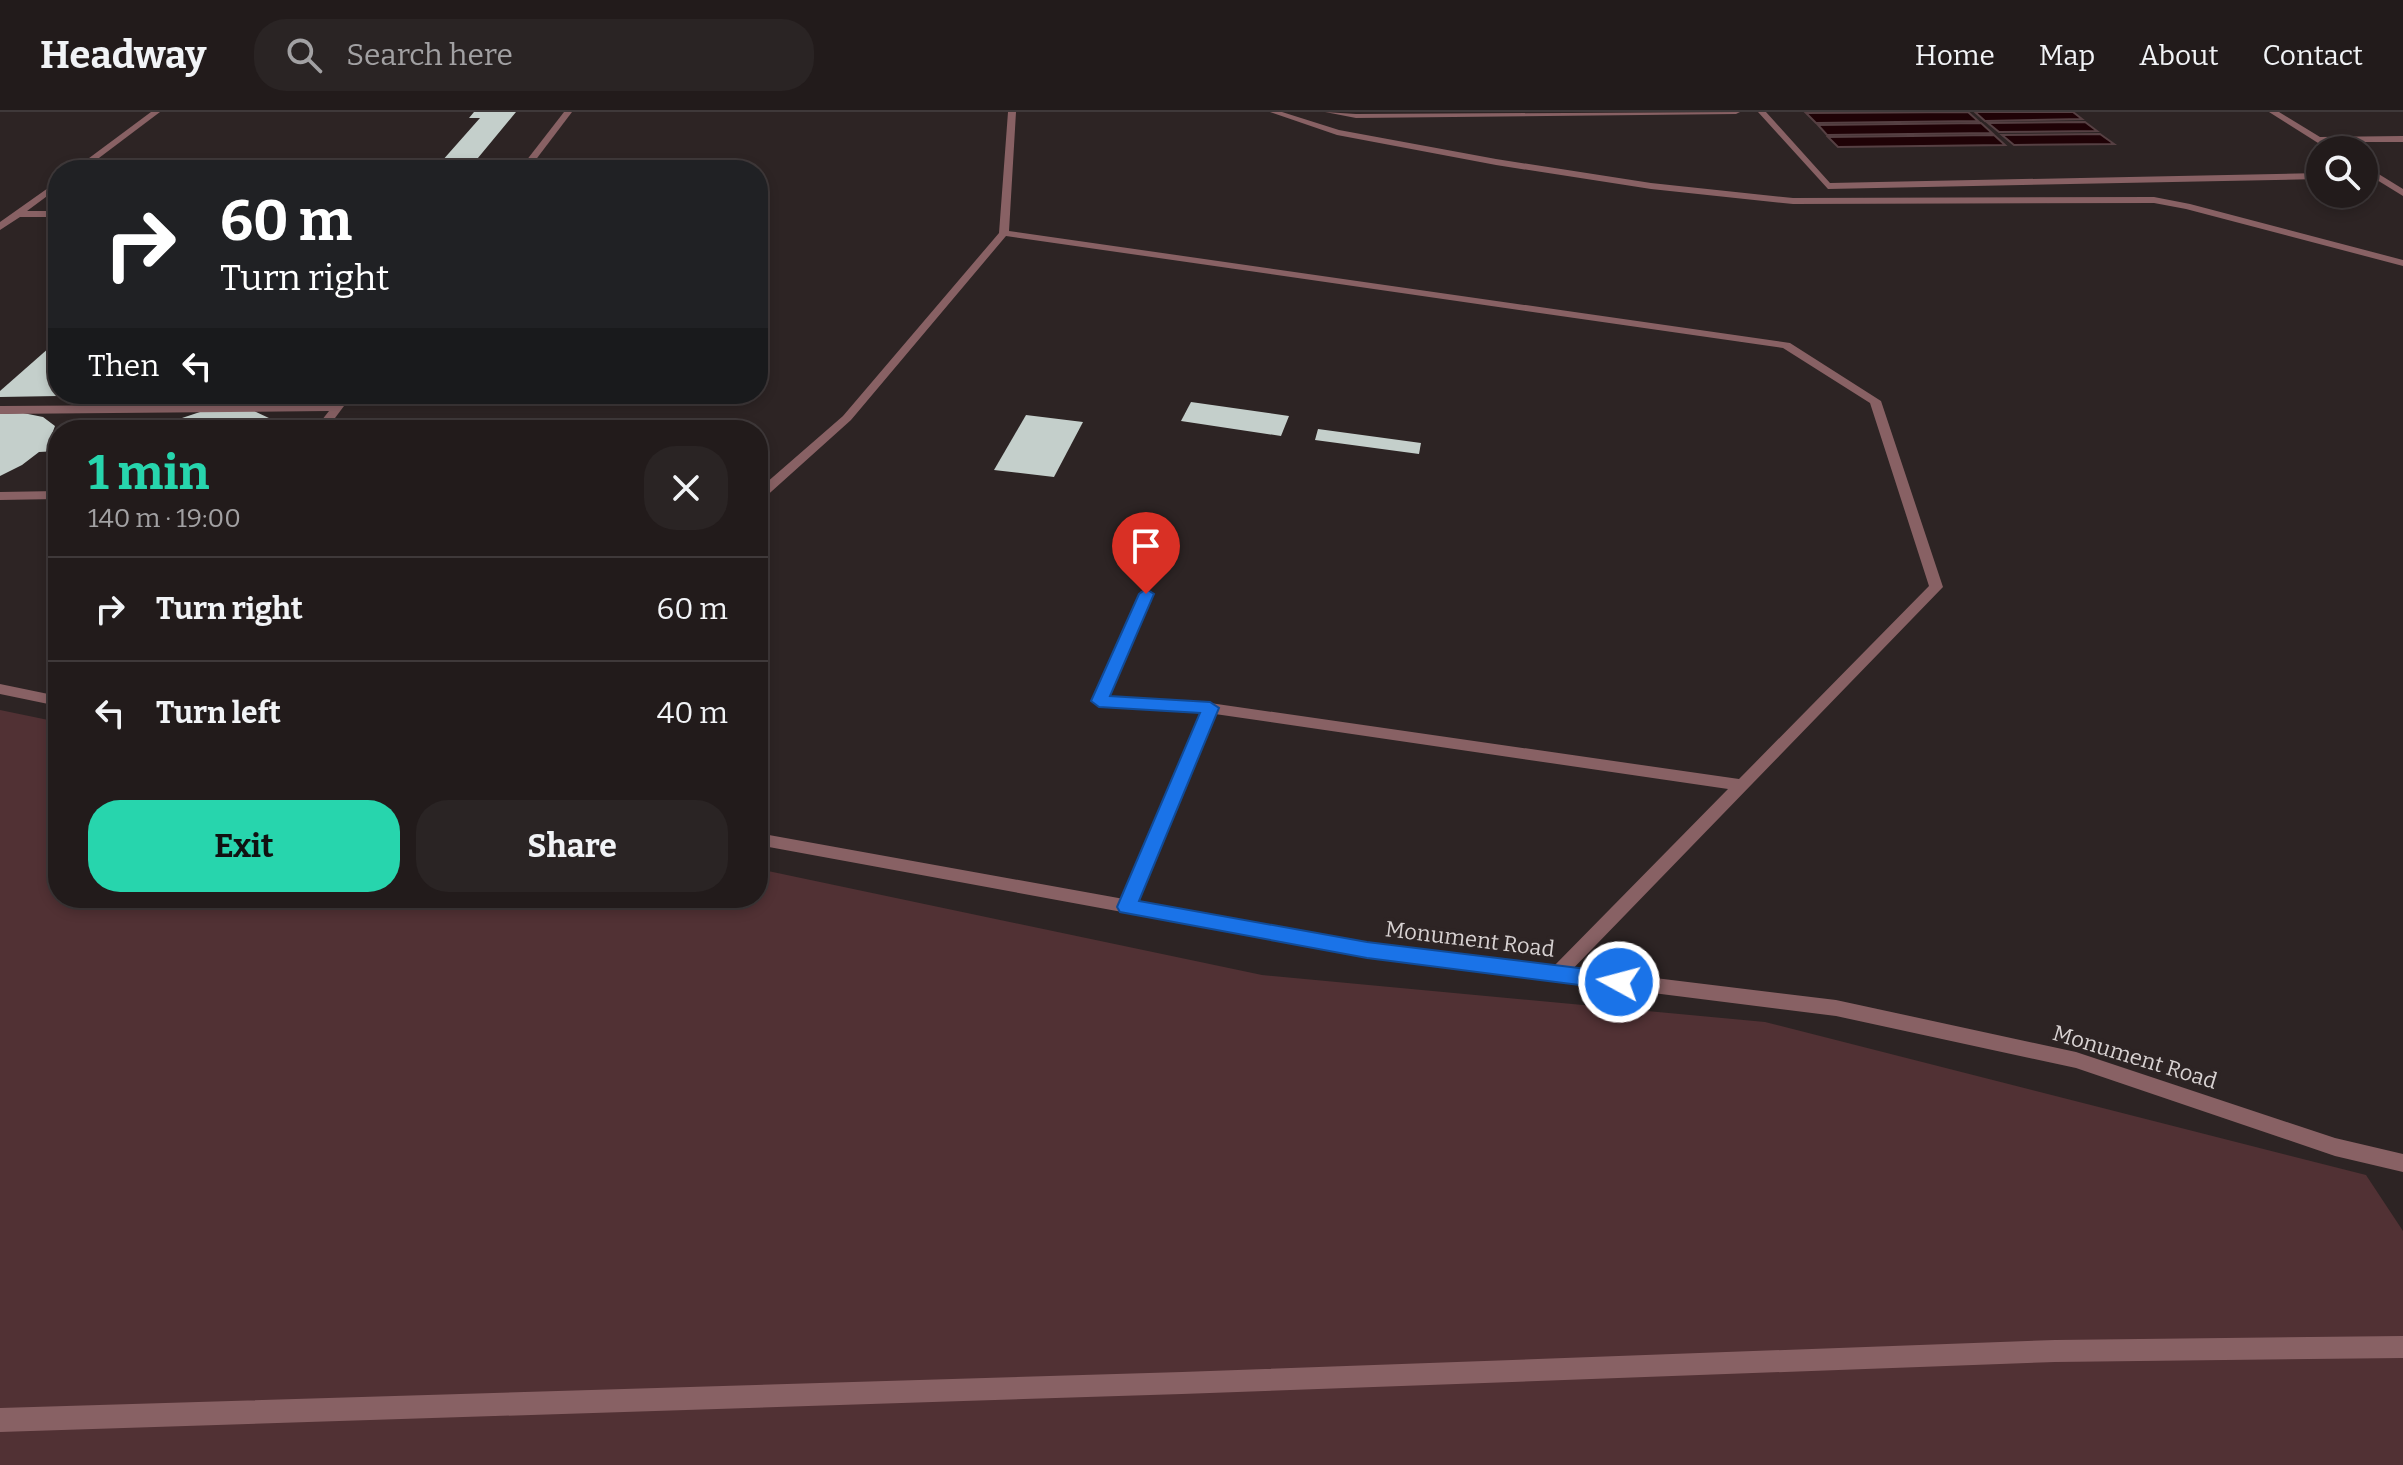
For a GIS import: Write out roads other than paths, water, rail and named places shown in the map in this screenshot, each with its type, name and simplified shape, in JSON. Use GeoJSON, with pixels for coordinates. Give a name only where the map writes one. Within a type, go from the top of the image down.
{"type":"FeatureCollection","features":[{"type":"Feature","properties":{"kind":"street"},"geometry":{"type":"LineString","coordinates":[[91,160],[156,112]]}},
{"type":"Feature","properties":{"kind":"street"},"geometry":{"type":"LineString","coordinates":[[531,160],[568,112]]}},
{"type":"Feature","properties":{"kind":"street"},"geometry":{"type":"LineString","coordinates":[[768,488],[847,418],[1004,233],[1012,112]]}},
{"type":"Feature","properties":{"kind":"street"},"geometry":{"type":"LineString","coordinates":[[1274,112],[1337,132],[1496,162],[1651,186],[1793,201],[2154,200],[2403,263]]}},
{"type":"Feature","properties":{"kind":"street"},"geometry":{"type":"LineString","coordinates":[[1329,112],[1356,116],[1736,112]]}},
{"type":"Feature","properties":{"kind":"street"},"geometry":{"type":"LineString","coordinates":[[1762,112],[1828,186],[2306,176]]}},
{"type":"Feature","properties":{"kind":"street"},"geometry":{"type":"LineString","coordinates":[[2273,112],[2312,136]]}},
{"type":"Feature","properties":{"kind":"street"},"geometry":{"type":"LineString","coordinates":[[2378,139],[2403,139]]}},
{"type":"Feature","properties":{"kind":"street"},"geometry":{"type":"LineString","coordinates":[[2378,180],[2403,193]]}},
{"type":"Feature","properties":{"kind":"street"},"geometry":{"type":"LineString","coordinates":[[0,227],[48,191]]}},
{"type":"Feature","properties":{"kind":"street"},"geometry":{"type":"LineString","coordinates":[[16,214],[48,214]]}},
{"type":"Feature","properties":{"kind":"street"},"geometry":{"type":"LineString","coordinates":[[1004,233],[1786,345],[1875,401],[1936,587],[1557,974]]}},
{"type":"Feature","properties":{"kind":"street"},"geometry":{"type":"LineString","coordinates":[[328,420],[340,404]]}},
{"type":"Feature","properties":{"kind":"street"},"geometry":{"type":"LineString","coordinates":[[0,410],[338,407]]}},
{"type":"Feature","properties":{"kind":"street"},"geometry":{"type":"LineString","coordinates":[[0,496],[48,495]]}},
{"type":"Feature","properties":{"kind":"street"},"geometry":{"type":"LineString","coordinates":[[1146,594],[1099,701],[1210,708],[1742,785]]}},
{"type":"Feature","properties":{"kind":"street"},"geometry":{"type":"LineString","coordinates":[[0,689],[48,699]]}},
{"type":"Feature","properties":{"kind":"street"},"geometry":{"type":"LineString","coordinates":[[1127,907],[1210,708]]}},
{"type":"Feature","properties":{"kind":"street","name":"Monument Road"},"geometry":{"type":"LineString","coordinates":[[768,841],[1367,950],[1836,1008],[2076,1060],[2335,1147],[2403,1163]]}},
{"type":"Feature","properties":{"kind":"street"},"geometry":{"type":"LineString","coordinates":[[0,1420],[1166,1383],[2039,1351],[2403,1347]]}}]}
